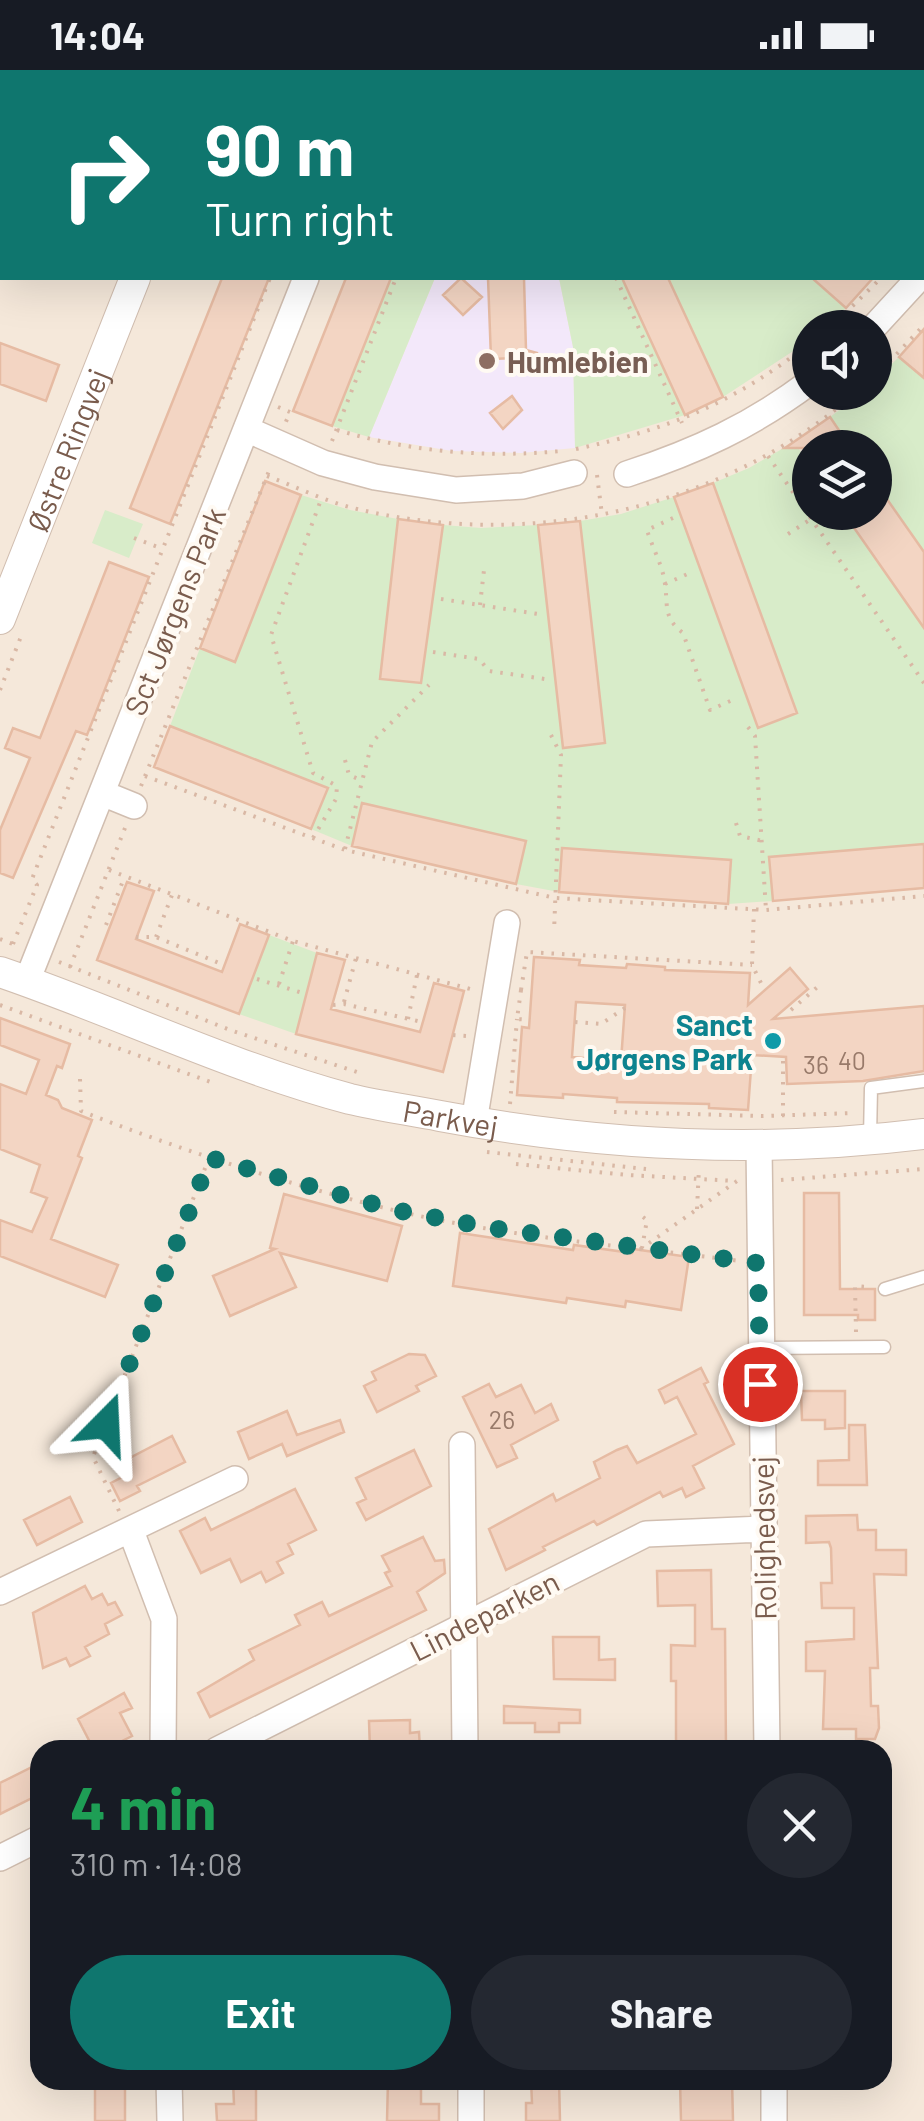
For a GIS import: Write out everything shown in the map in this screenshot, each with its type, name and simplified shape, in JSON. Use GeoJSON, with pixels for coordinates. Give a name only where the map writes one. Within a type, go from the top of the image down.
{"type":"FeatureCollection","features":[{"type":"Feature","properties":{"kind":"street","name":"Østre Ringvej"},"geometry":{"type":"LineString","coordinates":[[0,620],[134,280]]}},
{"type":"Feature","properties":{"kind":"street","name":"Sct Jørgens Park"},"geometry":{"type":"LineString","coordinates":[[19,963],[102,793],[305,280]]}},
{"type":"Feature","properties":{"kind":"street"},"geometry":{"type":"LineString","coordinates":[[890,310],[917,280]]}},
{"type":"Feature","properties":{"kind":"street"},"geometry":{"type":"LineString","coordinates":[[627,474],[694,450],[766,415],[792,396]]}},
{"type":"Feature","properties":{"kind":"street"},"geometry":{"type":"LineString","coordinates":[[246,429],[323,463],[375,477],[456,490],[523,486],[574,472]]}},
{"type":"Feature","properties":{"kind":"street"},"geometry":{"type":"LineString","coordinates":[[102,793],[134,806]]}},
{"type":"Feature","properties":{"kind":"street"},"geometry":{"type":"LineString","coordinates":[[476,1112],[507,924]]}},
{"type":"Feature","properties":{"kind":"street","name":"Parkvej"},"geometry":{"type":"LineString","coordinates":[[19,963],[208,1052],[352,1099],[476,1112],[574,1137],[758,1146],[871,1126],[924,1134]]}},
{"type":"Feature","properties":{"kind":"street","name":"Rolighedsvej"},"geometry":{"type":"LineString","coordinates":[[758,1146],[767,1740]]}},
{"type":"Feature","properties":{"kind":"street"},"geometry":{"type":"LineString","coordinates":[[462,1446],[465,1740]]}},
{"type":"Feature","properties":{"kind":"street"},"geometry":{"type":"LineString","coordinates":[[0,1592],[235,1479]]}},
{"type":"Feature","properties":{"kind":"street","name":"Lindeparken"},"geometry":{"type":"LineString","coordinates":[[237,1740],[646,1534],[763,1529]]}},
{"type":"Feature","properties":{"kind":"street"},"geometry":{"type":"LineString","coordinates":[[131,1531],[164,1619],[163,1740]]}},
{"type":"Feature","properties":{"kind":"street"},"geometry":{"type":"LineString","coordinates":[[0,1858],[30,1843]]}},
{"type":"Feature","properties":{"kind":"street"},"geometry":{"type":"LineString","coordinates":[[169,2090],[170,2121]]}},
{"type":"Feature","properties":{"kind":"street"},"geometry":{"type":"LineString","coordinates":[[470,2090],[471,2121]]}},
{"type":"Feature","properties":{"kind":"street"},"geometry":{"type":"LineString","coordinates":[[774,2090],[774,2121]]}},
{"type":"Feature","properties":{"kind":"lane"},"geometry":{"type":"LineString","coordinates":[[871,1126],[871,1088],[924,1081]]}},
{"type":"Feature","properties":{"kind":"lane"},"geometry":{"type":"LineString","coordinates":[[885,1289],[924,1277]]}},
{"type":"Feature","properties":{"kind":"lane"},"geometry":{"type":"LineString","coordinates":[[760,1348],[884,1347]]}},
{"type":"Feature","properties":{"kind":"path"},"geometry":{"type":"LineString","coordinates":[[19,963],[37,885],[32,879],[269,280]]}},
{"type":"Feature","properties":{"kind":"path"},"geometry":{"type":"LineString","coordinates":[[323,463],[395,280]]}},
{"type":"Feature","properties":{"kind":"path"},"geometry":{"type":"LineString","coordinates":[[617,280],[694,450]]}},
{"type":"Feature","properties":{"kind":"path"},"geometry":{"type":"LineString","coordinates":[[848,310],[879,280]]}},
{"type":"Feature","properties":{"kind":"path"},"geometry":{"type":"LineString","coordinates":[[892,359],[924,325]]}},
{"type":"Feature","properties":{"kind":"path"},"geometry":{"type":"LineString","coordinates":[[336,430],[428,452],[508,456],[572,450],[681,422],[765,376],[792,356]]}},
{"type":"Feature","properties":{"kind":"path"},"geometry":{"type":"LineString","coordinates":[[70,966],[279,443]]}},
{"type":"Feature","properties":{"kind":"path"},"geometry":{"type":"LineString","coordinates":[[768,456],[792,491]]}},
{"type":"Feature","properties":{"kind":"path"},"geometry":{"type":"LineString","coordinates":[[574,472],[621,481],[627,474]]}},
{"type":"Feature","properties":{"kind":"path"},"geometry":{"type":"LineString","coordinates":[[314,838],[336,798],[338,786],[314,774],[270,635],[322,496]]}},
{"type":"Feature","properties":{"kind":"path"},"geometry":{"type":"LineString","coordinates":[[672,518],[646,530],[665,584],[664,604],[672,625],[682,633],[710,710],[737,698]]}},
{"type":"Feature","properties":{"kind":"path"},"geometry":{"type":"LineString","coordinates":[[788,534],[794,530]]}},
{"type":"Feature","properties":{"kind":"path"},"geometry":{"type":"LineString","coordinates":[[819,530],[924,684]]}},
{"type":"Feature","properties":{"kind":"path"},"geometry":{"type":"LineString","coordinates":[[134,538],[163,549]]}},
{"type":"Feature","properties":{"kind":"path"},"geometry":{"type":"LineString","coordinates":[[480,605],[484,570]]}},
{"type":"Feature","properties":{"kind":"path"},"geometry":{"type":"LineString","coordinates":[[665,584],[692,572]]}},
{"type":"Feature","properties":{"kind":"path"},"geometry":{"type":"LineString","coordinates":[[441,600],[538,614]]}},
{"type":"Feature","properties":{"kind":"path"},"geometry":{"type":"LineString","coordinates":[[433,652],[479,659],[489,671],[545,679]]}},
{"type":"Feature","properties":{"kind":"path"},"geometry":{"type":"LineString","coordinates":[[345,850],[372,742],[429,685]]}},
{"type":"Feature","properties":{"kind":"path"},"geometry":{"type":"LineString","coordinates":[[748,727],[755,736],[766,910]]}},
{"type":"Feature","properties":{"kind":"path"},"geometry":{"type":"LineString","coordinates":[[551,736],[561,755],[554,932]]}},
{"type":"Feature","properties":{"kind":"path"},"geometry":{"type":"LineString","coordinates":[[344,760],[349,775],[362,781]]}},
{"type":"Feature","properties":{"kind":"path"},"geometry":{"type":"LineString","coordinates":[[145,776],[345,850],[555,898],[766,910],[924,896]]}},
{"type":"Feature","properties":{"kind":"path"},"geometry":{"type":"LineString","coordinates":[[736,823],[740,836],[762,841]]}},
{"type":"Feature","properties":{"kind":"path"},"geometry":{"type":"LineString","coordinates":[[108,870],[294,942],[479,991]]}},
{"type":"Feature","properties":{"kind":"path"},"geometry":{"type":"LineString","coordinates":[[106,925],[125,876]]}},
{"type":"Feature","properties":{"kind":"path"},"geometry":{"type":"LineString","coordinates":[[156,937],[172,894]]}},
{"type":"Feature","properties":{"kind":"path"},"geometry":{"type":"LineString","coordinates":[[754,909],[752,965],[762,986]]}},
{"type":"Feature","properties":{"kind":"path"},"geometry":{"type":"LineString","coordinates":[[136,937],[156,937],[224,965]]}},
{"type":"Feature","properties":{"kind":"path"},"geometry":{"type":"LineString","coordinates":[[0,939],[19,963],[70,966],[230,1030],[370,1078]]}},
{"type":"Feature","properties":{"kind":"path"},"geometry":{"type":"LineString","coordinates":[[279,986],[294,942]]}},
{"type":"Feature","properties":{"kind":"path"},"geometry":{"type":"LineString","coordinates":[[522,990],[527,952],[752,965]]}},
{"type":"Feature","properties":{"kind":"path"},"geometry":{"type":"LineString","coordinates":[[344,1004],[356,958]]}},
{"type":"Feature","properties":{"kind":"path"},"geometry":{"type":"LineString","coordinates":[[408,1018],[417,975]]}},
{"type":"Feature","properties":{"kind":"path"},"geometry":{"type":"LineString","coordinates":[[257,979],[306,994]]}},
{"type":"Feature","properties":{"kind":"path"},"geometry":{"type":"LineString","coordinates":[[790,1010],[822,982]]}},
{"type":"Feature","properties":{"kind":"path"},"geometry":{"type":"LineString","coordinates":[[333,1004],[422,1022]]}},
{"type":"Feature","properties":{"kind":"path"},"geometry":{"type":"LineString","coordinates":[[575,1022],[601,1024],[625,1008]]}},
{"type":"Feature","properties":{"kind":"path"},"geometry":{"type":"LineString","coordinates":[[476,1112],[510,1107],[517,1019]]}},
{"type":"Feature","properties":{"kind":"path"},"geometry":{"type":"LineString","coordinates":[[782,1116],[783,1057]]}},
{"type":"Feature","properties":{"kind":"path"},"geometry":{"type":"LineString","coordinates":[[80,1079],[81,1111],[210,1158],[395,1210],[492,1228],[758,1263]]}},
{"type":"Feature","properties":{"kind":"path"},"geometry":{"type":"LineString","coordinates":[[612,1112],[782,1116],[871,1126]]}},
{"type":"Feature","properties":{"kind":"path"},"geometry":{"type":"LineString","coordinates":[[697,1209],[701,1144]]}},
{"type":"Feature","properties":{"kind":"path"},"geometry":{"type":"LineString","coordinates":[[131,1531],[93,1457],[210,1158]]}},
{"type":"Feature","properties":{"kind":"path"},"geometry":{"type":"LineString","coordinates":[[516,1164],[736,1180]]}},
{"type":"Feature","properties":{"kind":"path"},"geometry":{"type":"LineString","coordinates":[[856,1347],[855,1286],[885,1289]]}},
{"type":"Feature","properties":{"kind":"shaded area"},"geometry":{"type":"Polygon","coordinates":[[[0,280],[924,280],[924,2121],[0,2121],[0,280]]]}},
{"type":"Feature","properties":{"kind":"shaded area","name":"Humlebien"},"geometry":{"type":"Polygon","coordinates":[[[434,280],[559,280],[573,347],[575,448],[521,453],[452,451],[369,437],[434,280]]]}},
{"type":"Feature","properties":{"kind":"green space"},"geometry":{"type":"Polygon","coordinates":[[[390,280],[434,280],[369,437],[332,426],[390,280]]]}},
{"type":"Feature","properties":{"kind":"green space"},"geometry":{"type":"Polygon","coordinates":[[[559,280],[623,280],[685,415],[575,448],[573,347],[559,280]]]}},
{"type":"Feature","properties":{"kind":"green space"},"geometry":{"type":"Polygon","coordinates":[[[669,280],[814,280],[846,308],[792,310],[792,352],[723,397],[669,280]]]}},
{"type":"Feature","properties":{"kind":"green space"},"geometry":{"type":"Polygon","coordinates":[[[899,357],[924,378],[924,552],[892,506],[892,430],[839,430],[830,417],[839,410],[892,410],[892,364],[899,357]]]}},
{"type":"Feature","properties":{"kind":"green space"},"geometry":{"type":"Polygon","coordinates":[[[792,443],[792,530],[855,530],[924,628],[924,844],[769,858],[773,901],[728,904],[731,860],[563,848],[559,892],[516,884],[526,842],[362,803],[352,846],[311,829],[327,788],[170,726],[200,648],[235,661],[301,495],[398,519],[381,679],[421,682],[443,525],[538,525],[564,748],[605,743],[580,521],[621,514],[674,497],[758,727],[797,713],[713,483],[792,443]]]}},
{"type":"Feature","properties":{"kind":"green space"},"geometry":{"type":"Polygon","coordinates":[[[105,510],[143,524],[129,558],[92,543],[105,510]]]}},
{"type":"Feature","properties":{"kind":"green space"},"geometry":{"type":"Polygon","coordinates":[[[269,935],[317,953],[296,1034],[239,1014],[269,935]]]}},
{"type":"Feature","properties":{"kind":"building"},"geometry":{"type":"Polygon","coordinates":[[[221,280],[268,280],[170,524],[130,508],[221,280]]]}},
{"type":"Feature","properties":{"kind":"building"},"geometry":{"type":"Polygon","coordinates":[[[345,280],[390,280],[332,426],[293,411],[345,280]]]}},
{"type":"Feature","properties":{"kind":"building"},"geometry":{"type":"Polygon","coordinates":[[[463,280],[482,297],[463,315],[443,295],[463,280]]]}},
{"type":"Feature","properties":{"kind":"building"},"geometry":{"type":"Polygon","coordinates":[[[488,280],[524,280],[526,350],[537,353],[537,357],[491,359],[488,280]]]}},
{"type":"Feature","properties":{"kind":"building"},"geometry":{"type":"Polygon","coordinates":[[[623,280],[669,280],[723,397],[685,415],[623,280]]]}},
{"type":"Feature","properties":{"kind":"building"},"geometry":{"type":"Polygon","coordinates":[[[814,280],[871,280],[846,308],[814,280]]]}},
{"type":"Feature","properties":{"kind":"building"},"geometry":{"type":"Polygon","coordinates":[[[924,329],[924,378],[899,357],[924,329]]]}},
{"type":"Feature","properties":{"kind":"building"},"geometry":{"type":"Polygon","coordinates":[[[0,343],[59,365],[46,401],[0,384],[0,343]]]}},
{"type":"Feature","properties":{"kind":"building"},"geometry":{"type":"Polygon","coordinates":[[[512,396],[522,410],[503,429],[490,413],[512,396]]]}},
{"type":"Feature","properties":{"kind":"building"},"geometry":{"type":"Polygon","coordinates":[[[830,417],[839,430],[811,430],[830,417]]]}},
{"type":"Feature","properties":{"kind":"building"},"geometry":{"type":"Polygon","coordinates":[[[265,481],[301,495],[235,662],[200,648],[265,481]]]}},
{"type":"Feature","properties":{"kind":"building"},"geometry":{"type":"Polygon","coordinates":[[[713,483],[797,713],[758,728],[674,497],[713,483]]]}},
{"type":"Feature","properties":{"kind":"building"},"geometry":{"type":"Polygon","coordinates":[[[892,506],[924,552],[924,628],[856,530],[892,530],[892,506]]]}},
{"type":"Feature","properties":{"kind":"building"},"geometry":{"type":"Polygon","coordinates":[[[398,519],[443,525],[421,683],[380,679],[398,519]]]}},
{"type":"Feature","properties":{"kind":"building"},"geometry":{"type":"Polygon","coordinates":[[[580,521],[605,743],[563,748],[538,525],[580,521]]]}},
{"type":"Feature","properties":{"kind":"building"},"geometry":{"type":"Polygon","coordinates":[[[109,562],[149,577],[87,735],[76,731],[13,878],[0,873],[0,830],[30,758],[5,748],[13,728],[40,738],[109,562]]]}},
{"type":"Feature","properties":{"kind":"building"},"geometry":{"type":"Polygon","coordinates":[[[170,726],[328,788],[311,829],[154,767],[170,726]]]}},
{"type":"Feature","properties":{"kind":"building"},"geometry":{"type":"Polygon","coordinates":[[[362,803],[526,841],[516,884],[352,846],[362,803]]]}},
{"type":"Feature","properties":{"kind":"building"},"geometry":{"type":"Polygon","coordinates":[[[924,844],[924,888],[773,901],[769,857],[924,844]]]}},
{"type":"Feature","properties":{"kind":"building"},"geometry":{"type":"Polygon","coordinates":[[[562,848],[731,860],[728,904],[559,892],[562,848]]]}},
{"type":"Feature","properties":{"kind":"building"},"geometry":{"type":"Polygon","coordinates":[[[127,882],[154,891],[136,939],[222,972],[240,924],[269,935],[239,1014],[97,960],[127,882]]]}},
{"type":"Feature","properties":{"kind":"building"},"geometry":{"type":"Polygon","coordinates":[[[317,953],[345,960],[331,1009],[420,1032],[434,983],[464,991],[443,1072],[296,1034],[317,953]]]}},
{"type":"Feature","properties":{"kind":"building","name":"Sanct Jørgens Park"},"geometry":{"type":"Polygon","coordinates":[[[534,957],[580,960],[579,965],[626,968],[627,964],[665,970],[750,973],[748,1005],[790,968],[808,989],[773,1019],[924,1006],[924,1071],[863,1081],[787,1084],[786,1057],[752,1055],[748,1110],[709,1108],[709,1104],[617,1102],[617,1098],[563,1094],[563,1098],[517,1095],[522,1027],[529,1028],[534,957]],[[576,1002],[572,1057],[621,1061],[625,1005],[576,1002]]]}},
{"type":"Feature","properties":{"kind":"building"},"geometry":{"type":"Polygon","coordinates":[[[0,1018],[70,1044],[46,1095],[58,1100],[62,1108],[92,1120],[51,1239],[118,1265],[105,1297],[0,1256],[0,1220],[32,1232],[47,1198],[31,1192],[40,1165],[0,1149],[0,1084],[26,1094],[39,1060],[0,1045],[0,1018]]]}},
{"type":"Feature","properties":{"kind":"building"},"geometry":{"type":"Polygon","coordinates":[[[804,1193],[839,1193],[840,1289],[875,1289],[875,1320],[858,1320],[858,1315],[804,1315],[804,1193]]]}},
{"type":"Feature","properties":{"kind":"building"},"geometry":{"type":"Polygon","coordinates":[[[284,1194],[402,1226],[387,1281],[280,1253],[296,1287],[230,1316],[213,1276],[275,1249],[270,1248],[284,1194]]]}},
{"type":"Feature","properties":{"kind":"building"},"geometry":{"type":"Polygon","coordinates":[[[460,1233],[573,1250],[574,1245],[689,1257],[681,1310],[626,1301],[625,1307],[567,1298],[566,1303],[453,1286],[460,1233]]]}},
{"type":"Feature","properties":{"kind":"building"},"geometry":{"type":"Polygon","coordinates":[[[409,1354],[425,1355],[436,1376],[416,1386],[419,1391],[377,1412],[364,1386],[376,1380],[372,1372],[409,1354]]]}},
{"type":"Feature","properties":{"kind":"building"},"geometry":{"type":"Polygon","coordinates":[[[701,1368],[708,1382],[704,1384],[734,1444],[693,1466],[704,1488],[686,1497],[682,1488],[663,1497],[660,1492],[597,1525],[594,1521],[506,1570],[489,1529],[553,1494],[556,1501],[600,1478],[594,1462],[617,1450],[627,1446],[637,1463],[696,1434],[677,1397],[665,1403],[659,1390],[701,1368]]]}},
{"type":"Feature","properties":{"kind":"building"},"geometry":{"type":"Polygon","coordinates":[[[489,1384],[496,1397],[521,1385],[535,1413],[551,1404],[558,1420],[511,1445],[517,1458],[497,1467],[463,1397],[489,1384]]]}},
{"type":"Feature","properties":{"kind":"building"},"geometry":{"type":"Polygon","coordinates":[[[801,1391],[845,1391],[845,1428],[825,1429],[825,1420],[802,1420],[801,1391]]]}},
{"type":"Feature","properties":{"kind":"building"},"geometry":{"type":"Polygon","coordinates":[[[287,1411],[297,1435],[340,1420],[344,1432],[287,1456],[282,1444],[249,1459],[238,1432],[287,1411]]]}},
{"type":"Feature","properties":{"kind":"building"},"geometry":{"type":"Polygon","coordinates":[[[849,1425],[865,1425],[867,1485],[818,1485],[818,1461],[849,1460],[849,1425]]]}},
{"type":"Feature","properties":{"kind":"building"},"geometry":{"type":"Polygon","coordinates":[[[172,1436],[185,1462],[137,1486],[140,1491],[120,1501],[111,1483],[128,1474],[122,1462],[172,1436]]]}},
{"type":"Feature","properties":{"kind":"building"},"geometry":{"type":"Polygon","coordinates":[[[414,1450],[431,1486],[366,1520],[357,1503],[366,1499],[356,1478],[414,1450]]]}},
{"type":"Feature","properties":{"kind":"building"},"geometry":{"type":"Polygon","coordinates":[[[295,1489],[316,1530],[288,1544],[293,1554],[277,1562],[283,1573],[266,1582],[261,1572],[241,1582],[230,1559],[201,1573],[180,1531],[205,1518],[211,1530],[295,1489]]]}},
{"type":"Feature","properties":{"kind":"building"},"geometry":{"type":"Polygon","coordinates":[[[70,1497],[82,1522],[37,1545],[24,1520],[70,1497]]]}},
{"type":"Feature","properties":{"kind":"building"},"geometry":{"type":"Polygon","coordinates":[[[857,1515],[858,1530],[876,1530],[876,1550],[906,1550],[906,1575],[874,1574],[878,1668],[870,1668],[871,1706],[878,1706],[875,1739],[856,1739],[856,1729],[823,1729],[825,1671],[806,1671],[806,1642],[854,1639],[854,1608],[822,1608],[821,1583],[832,1583],[831,1548],[829,1542],[806,1543],[806,1516],[857,1515]]]}},
{"type":"Feature","properties":{"kind":"building"},"geometry":{"type":"Polygon","coordinates":[[[423,1537],[435,1561],[444,1560],[445,1573],[417,1592],[426,1610],[210,1717],[198,1693],[254,1660],[249,1650],[300,1625],[295,1615],[322,1602],[329,1616],[392,1586],[382,1556],[423,1537]]]}},
{"type":"Feature","properties":{"kind":"building"},"geometry":{"type":"Polygon","coordinates":[[[711,1570],[712,1629],[725,1629],[726,1740],[676,1740],[676,1681],[671,1681],[671,1645],[695,1646],[695,1605],[658,1606],[657,1571],[711,1570]]]}},
{"type":"Feature","properties":{"kind":"building"},"geometry":{"type":"Polygon","coordinates":[[[85,1586],[92,1599],[102,1594],[108,1605],[115,1602],[122,1615],[105,1624],[109,1634],[85,1647],[90,1656],[70,1666],[66,1658],[43,1668],[33,1613],[85,1586]]]}},
{"type":"Feature","properties":{"kind":"building"},"geometry":{"type":"Polygon","coordinates":[[[553,1637],[599,1637],[599,1660],[615,1659],[615,1680],[554,1679],[553,1637]]]}},
{"type":"Feature","properties":{"kind":"building"},"geometry":{"type":"Polygon","coordinates":[[[124,1693],[132,1708],[120,1713],[132,1736],[124,1740],[89,1740],[78,1719],[124,1693]]]}},
{"type":"Feature","properties":{"kind":"building"},"geometry":{"type":"Polygon","coordinates":[[[504,1706],[580,1710],[580,1723],[559,1723],[559,1732],[535,1732],[535,1723],[504,1723],[504,1706]]]}},
{"type":"Feature","properties":{"kind":"building"},"geometry":{"type":"Polygon","coordinates":[[[410,1720],[410,1733],[419,1732],[419,1740],[370,1740],[369,1721],[410,1720]]]}},
{"type":"Feature","properties":{"kind":"building"},"geometry":{"type":"Polygon","coordinates":[[[30,1768],[30,1799],[0,1814],[0,1783],[30,1768]]]}},
{"type":"Feature","properties":{"kind":"building"},"geometry":{"type":"Polygon","coordinates":[[[95,2090],[125,2090],[125,2121],[95,2121],[95,2090]]]}},
{"type":"Feature","properties":{"kind":"building"},"geometry":{"type":"Polygon","coordinates":[[[233,2090],[256,2090],[256,2121],[217,2121],[216,2104],[234,2104],[233,2090]]]}},
{"type":"Feature","properties":{"kind":"building"},"geometry":{"type":"Polygon","coordinates":[[[388,2090],[421,2090],[421,2104],[439,2104],[439,2121],[387,2121],[388,2090]]]}},
{"type":"Feature","properties":{"kind":"building"},"geometry":{"type":"Polygon","coordinates":[[[531,2090],[559,2090],[560,2121],[526,2121],[526,2103],[532,2103],[531,2090]]]}},
{"type":"Feature","properties":{"kind":"building"},"geometry":{"type":"Polygon","coordinates":[[[680,2090],[732,2090],[733,2121],[681,2121],[680,2090]]]}},
{"type":"Feature","properties":{"kind":"place","name":"Humlebien"},"geometry":{"type":"Point","coordinates":[487,361]}},
{"type":"Feature","properties":{"kind":"place","name":"Sanct Jørgens Park"},"geometry":{"type":"Point","coordinates":[773,1041]}},
{"type":"Feature","properties":{"kind":"route"},"geometry":{"type":"LineString","coordinates":[[106,1424],[210,1158],[395,1210],[492,1228],[758,1263],[760,1384]]}}]}
